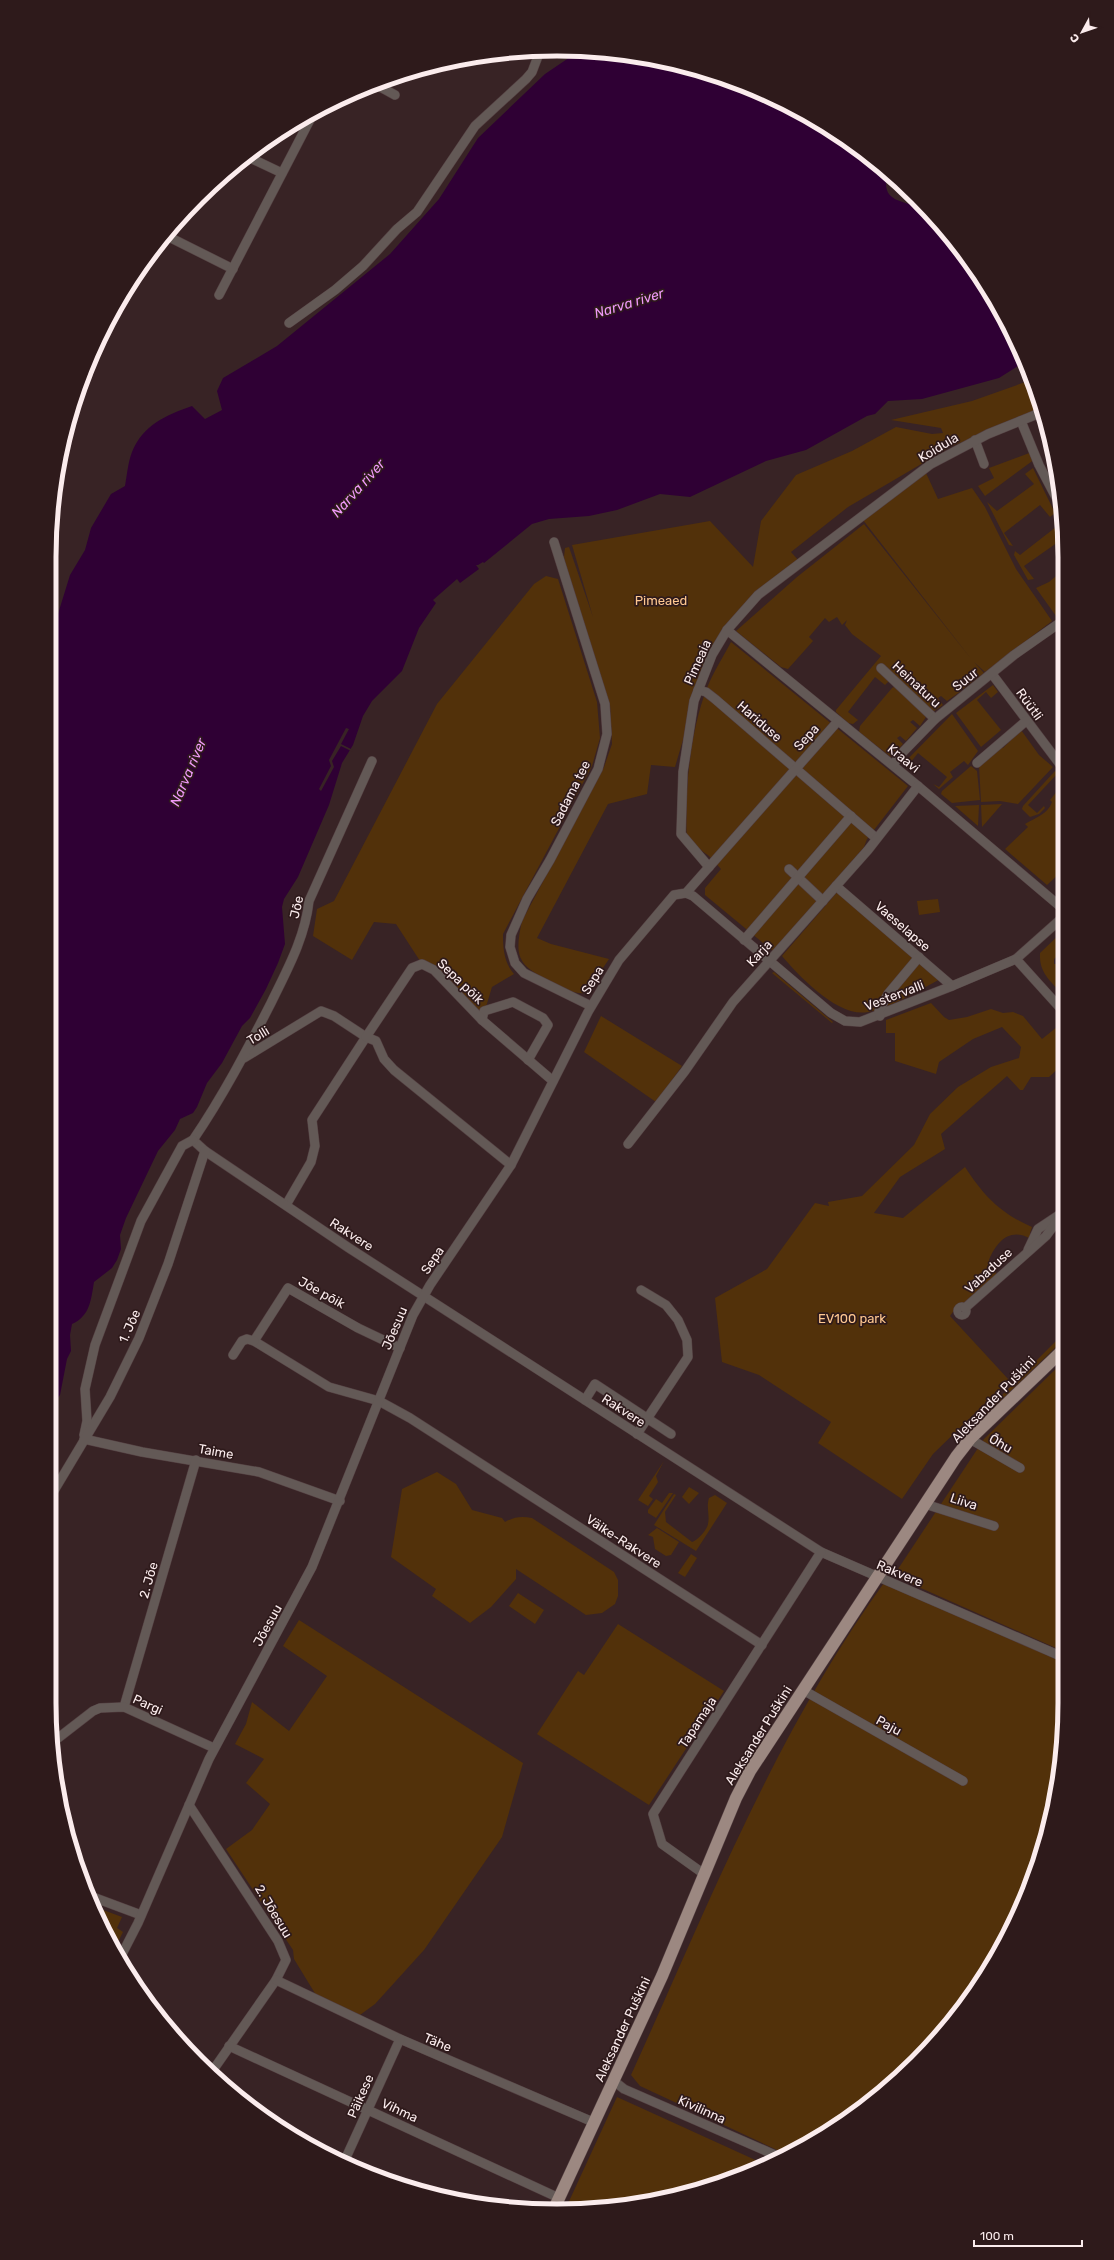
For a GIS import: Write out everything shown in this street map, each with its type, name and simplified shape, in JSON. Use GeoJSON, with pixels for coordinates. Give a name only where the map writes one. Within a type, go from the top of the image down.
{"type":"FeatureCollection","features":[{"type":"Feature","properties":{"kind":"main road","name":"Aleksander Puškini"},"geometry":{"type":"LineString","coordinates":[[556,2204],[592,2122],[614,2081],[662,1976],[736,1798],[750,1771],[925,1504],[970,1440],[1058,1354]]}},
{"type":"Feature","properties":{"kind":"street"},"geometry":{"type":"LineString","coordinates":[[289,323],[335,290],[364,266],[397,229],[417,212],[475,126],[526,79],[532,72],[538,57]]}},
{"type":"Feature","properties":{"kind":"street"},"geometry":{"type":"LineString","coordinates":[[382,88],[395,95]]}},
{"type":"Feature","properties":{"kind":"street"},"geometry":{"type":"LineString","coordinates":[[219,295],[309,122]]}},
{"type":"Feature","properties":{"kind":"street"},"geometry":{"type":"LineString","coordinates":[[253,159],[282,172]]}},
{"type":"Feature","properties":{"kind":"street"},"geometry":{"type":"LineString","coordinates":[[171,238],[233,269]]}},
{"type":"Feature","properties":{"kind":"street","name":"Koidula"},"geometry":{"type":"LineString","coordinates":[[858,517],[931,464],[975,440],[1037,414]]}},
{"type":"Feature","properties":{"kind":"street"},"geometry":{"type":"LineString","coordinates":[[1021,421],[1046,481],[1054,495]]}},
{"type":"Feature","properties":{"kind":"street"},"geometry":{"type":"LineString","coordinates":[[975,440],[984,464]]}},
{"type":"Feature","properties":{"kind":"street","name":"Pimeaia"},"geometry":{"type":"LineString","coordinates":[[708,867],[681,834],[683,772],[689,728],[698,690],[712,655],[727,630],[758,595],[858,517]]}},
{"type":"Feature","properties":{"kind":"street","name":"Sadama tee"},"geometry":{"type":"LineString","coordinates":[[554,542],[605,704],[607,734],[598,769],[550,860],[527,899],[511,935],[510,947],[515,963],[524,972],[591,1006]]}},
{"type":"Feature","properties":{"kind":"street","name":"Suur"},"geometry":{"type":"LineString","coordinates":[[893,765],[901,754],[935,719],[1021,649],[1058,624]]}},
{"type":"Feature","properties":{"kind":"street","name":"Kraavi"},"geometry":{"type":"LineString","coordinates":[[727,630],[893,765],[1058,905]]}},
{"type":"Feature","properties":{"kind":"street","name":"Heinaturu"},"geometry":{"type":"LineString","coordinates":[[881,668],[935,719]]}},
{"type":"Feature","properties":{"kind":"street","name":"Rüütli"},"geometry":{"type":"LineString","coordinates":[[992,674],[1058,762]]}},
{"type":"Feature","properties":{"kind":"street","name":"Hariduse"},"geometry":{"type":"LineString","coordinates":[[698,690],[706,692],[715,699],[876,838]]}},
{"type":"Feature","properties":{"kind":"street","name":"Sepa"},"geometry":{"type":"LineString","coordinates":[[424,1295],[511,1165],[591,1006],[619,960],[642,930],[674,895],[686,893],[838,721]]}},
{"type":"Feature","properties":{"kind":"street"},"geometry":{"type":"LineString","coordinates":[[977,763],[1026,721]]}},
{"type":"Feature","properties":{"kind":"street","name":"Jõe"},"geometry":{"type":"LineString","coordinates":[[244,1058],[292,959],[307,924],[309,901],[372,761]]}},
{"type":"Feature","properties":{"kind":"street","name":"Karja"},"geometry":{"type":"LineString","coordinates":[[628,1144],[685,1071],[733,1002],[836,886],[918,786]]}},
{"type":"Feature","properties":{"kind":"street"},"geometry":{"type":"LineString","coordinates":[[744,940],[851,816]]}},
{"type":"Feature","properties":{"kind":"street"},"geometry":{"type":"LineString","coordinates":[[789,870],[823,901]]}},
{"type":"Feature","properties":{"kind":"street","name":"Vaeselapse"},"geometry":{"type":"LineString","coordinates":[[836,886],[952,986]]}},
{"type":"Feature","properties":{"kind":"street","name":"Vestervalli"},"geometry":{"type":"LineString","coordinates":[[686,893],[693,896],[831,1013],[845,1021],[860,1022],[880,1016],[1016,960],[1058,922]]}},
{"type":"Feature","properties":{"kind":"street"},"geometry":{"type":"LineString","coordinates":[[880,1016],[879,1010],[888,994],[919,957]]}},
{"type":"Feature","properties":{"kind":"street"},"geometry":{"type":"LineString","coordinates":[[1016,960],[1058,1006]]}},
{"type":"Feature","properties":{"kind":"street","name":"Sepa põik"},"geometry":{"type":"LineString","coordinates":[[366,1037],[412,968],[417,964],[422,964],[434,970],[482,1020],[553,1081]]}},
{"type":"Feature","properties":{"kind":"street"},"geometry":{"type":"LineString","coordinates":[[482,1020],[484,1011],[513,1002],[542,1018],[548,1025],[528,1060]]}},
{"type":"Feature","properties":{"kind":"street","name":"Tolli"},"geometry":{"type":"LineString","coordinates":[[84,1439],[87,1421],[85,1389],[95,1345],[141,1221],[182,1146],[193,1140],[244,1058],[321,1010],[334,1016],[366,1037],[376,1041],[384,1059],[394,1070],[511,1165]]}},
{"type":"Feature","properties":{"kind":"street"},"geometry":{"type":"LineString","coordinates":[[286,1205],[311,1162],[315,1146],[312,1120],[366,1037]]}},
{"type":"Feature","properties":{"kind":"street","name":"Rakvere"},"geometry":{"type":"LineString","coordinates":[[193,1140],[205,1151],[314,1225],[821,1552],[1058,1655]]}},
{"type":"Feature","properties":{"kind":"street","name":"1. Jõe"},"geometry":{"type":"LineString","coordinates":[[56,1487],[124,1372],[168,1264],[205,1151]]}},
{"type":"Feature","properties":{"kind":"street","name":"Vabaduse"},"geometry":{"type":"LineString","coordinates":[[965,1308],[1046,1236],[1058,1220]]}},
{"type":"Feature","properties":{"kind":"street","name":"Jõe põik"},"geometry":{"type":"LineString","coordinates":[[254,1341],[288,1288],[358,1328],[400,1348]]}},
{"type":"Feature","properties":{"kind":"street"},"geometry":{"type":"LineString","coordinates":[[637,1434],[688,1357],[687,1340],[678,1320],[666,1305],[641,1290]]}},
{"type":"Feature","properties":{"kind":"street","name":"Jõesuu"},"geometry":{"type":"LineString","coordinates":[[122,1953],[141,1915],[214,1748],[312,1568],[413,1315],[424,1295]]}},
{"type":"Feature","properties":{"kind":"street"},"geometry":{"type":"LineString","coordinates":[[233,1355],[242,1341],[247,1339],[254,1341],[329,1387],[379,1402]]}},
{"type":"Feature","properties":{"kind":"street"},"geometry":{"type":"LineString","coordinates":[[585,1400],[595,1384],[671,1434]]}},
{"type":"Feature","properties":{"kind":"street","name":"Väike-Rakvere"},"geometry":{"type":"LineString","coordinates":[[379,1402],[410,1418],[762,1645]]}},
{"type":"Feature","properties":{"kind":"street","name":"Taime"},"geometry":{"type":"LineString","coordinates":[[84,1439],[142,1452],[196,1460],[259,1472],[340,1501]]}},
{"type":"Feature","properties":{"kind":"street","name":"Õhu"},"geometry":{"type":"LineString","coordinates":[[970,1440],[1020,1468]]}},
{"type":"Feature","properties":{"kind":"street","name":"2. Jõe"},"geometry":{"type":"LineString","coordinates":[[124,1707],[196,1460]]}},
{"type":"Feature","properties":{"kind":"street","name":"Liiva"},"geometry":{"type":"LineString","coordinates":[[925,1504],[994,1526]]}},
{"type":"Feature","properties":{"kind":"street"},"geometry":{"type":"LineString","coordinates":[[762,1645],[821,1552]]}},
{"type":"Feature","properties":{"kind":"street","name":"Tapamaja"},"geometry":{"type":"LineString","coordinates":[[704,1874],[662,1844],[653,1814],[762,1645]]}},
{"type":"Feature","properties":{"kind":"street","name":"Paju"},"geometry":{"type":"LineString","coordinates":[[803,1690],[963,1781]]}},
{"type":"Feature","properties":{"kind":"street","name":"Pargi"},"geometry":{"type":"LineString","coordinates":[[57,1739],[93,1711],[100,1708],[124,1707],[214,1748]]}},
{"type":"Feature","properties":{"kind":"street","name":"2. Jõesuu"},"geometry":{"type":"LineString","coordinates":[[189,1805],[278,1941],[286,1960],[276,1980],[214,2067]]}},
{"type":"Feature","properties":{"kind":"street"},"geometry":{"type":"LineString","coordinates":[[95,1898],[141,1915]]}},
{"type":"Feature","properties":{"kind":"street","name":"Tähe"},"geometry":{"type":"LineString","coordinates":[[276,1980],[400,2040],[592,2122]]}},
{"type":"Feature","properties":{"kind":"street","name":"Päikese"},"geometry":{"type":"LineString","coordinates":[[346,2157],[400,2040]]}},
{"type":"Feature","properties":{"kind":"street","name":"Vihma"},"geometry":{"type":"LineString","coordinates":[[229,2046],[559,2198]]}},
{"type":"Feature","properties":{"kind":"street","name":"Kivilinna"},"geometry":{"type":"LineString","coordinates":[[614,2081],[624,2089],[774,2154]]}},
{"type":"Feature","properties":{"kind":"green space","name":"Pimeaed"},"geometry":{"type":"Polygon","coordinates":[[[1026,382],[1037,413],[952,446],[848,507],[791,552],[799,561],[724,630],[690,716],[675,767],[651,765],[647,794],[608,804],[537,938],[551,944],[609,959],[586,993],[573,992],[533,972],[522,960],[519,953],[519,934],[522,921],[604,767],[612,744],[610,705],[568,573],[564,557],[565,548],[569,547],[593,617],[572,545],[710,521],[753,567],[761,521],[796,475],[852,451],[896,427],[932,434],[943,433],[941,428],[891,420],[972,401],[1026,382]]]}},
{"type":"Feature","properties":{"kind":"green space"},"geometry":{"type":"Polygon","coordinates":[[[1032,452],[1035,459],[985,496],[978,486],[994,478],[989,468],[1032,452]]]}},
{"type":"Feature","properties":{"kind":"green space"},"geometry":{"type":"Polygon","coordinates":[[[1033,468],[1055,513],[1050,517],[1040,505],[1004,533],[1013,546],[1009,545],[987,502],[997,511],[1034,484],[1025,474],[1033,468]]]}},
{"type":"Feature","properties":{"kind":"green space"},"geometry":{"type":"Polygon","coordinates":[[[926,473],[938,499],[972,488],[985,507],[1016,569],[1052,621],[985,672],[974,662],[984,673],[963,689],[957,684],[961,691],[947,701],[941,696],[938,698],[943,705],[934,711],[889,681],[885,685],[875,677],[848,712],[858,720],[853,724],[848,723],[836,712],[836,710],[881,656],[852,634],[845,625],[847,620],[842,625],[837,617],[829,622],[825,618],[809,637],[813,641],[788,669],[781,667],[736,631],[797,577],[864,524],[972,660],[863,520],[926,473]]]}},
{"type":"Feature","properties":{"kind":"green space"},"geometry":{"type":"Polygon","coordinates":[[[1057,521],[1058,542],[1024,566],[1034,579],[1028,580],[1014,555],[1015,551],[1020,555],[1056,527],[1054,523],[1057,521]]]}},
{"type":"Feature","properties":{"kind":"green space"},"geometry":{"type":"Polygon","coordinates":[[[1058,574],[1058,615],[1056,616],[1036,588],[1049,582],[1058,574]]]}},
{"type":"Feature","properties":{"kind":"green space"},"geometry":{"type":"Polygon","coordinates":[[[546,576],[558,579],[597,702],[600,738],[592,766],[503,934],[505,955],[508,965],[514,974],[492,987],[482,1020],[422,964],[396,924],[374,922],[352,960],[313,936],[317,909],[334,901],[437,704],[534,584],[546,576]]]}},
{"type":"Feature","properties":{"kind":"green space"},"geometry":{"type":"Polygon","coordinates":[[[731,642],[908,786],[867,839],[864,847],[774,952],[705,895],[705,888],[721,869],[709,856],[687,840],[686,803],[692,743],[696,723],[707,688],[731,642]]]}},
{"type":"Feature","properties":{"kind":"green space"},"geometry":{"type":"Polygon","coordinates":[[[993,685],[998,692],[991,698],[986,692],[977,700],[1001,730],[981,747],[956,713],[993,685]]]}},
{"type":"Feature","properties":{"kind":"green space"},"geometry":{"type":"Polygon","coordinates":[[[896,686],[926,712],[924,715],[926,717],[920,726],[913,720],[910,722],[917,728],[906,741],[900,736],[897,738],[903,744],[891,757],[859,732],[860,726],[892,688],[896,686]]]}},
{"type":"Feature","properties":{"kind":"green space"},"geometry":{"type":"Polygon","coordinates":[[[952,714],[978,751],[968,765],[964,761],[950,772],[953,777],[939,789],[933,784],[939,787],[947,777],[918,753],[910,763],[914,767],[911,771],[903,764],[952,714]]]}},
{"type":"Feature","properties":{"kind":"green space"},"geometry":{"type":"Polygon","coordinates":[[[1021,730],[1039,755],[1053,767],[1018,804],[1000,801],[981,802],[979,765],[999,748],[1003,748],[1021,730]]]}},
{"type":"Feature","properties":{"kind":"green space"},"geometry":{"type":"Polygon","coordinates":[[[971,766],[977,771],[980,800],[952,803],[941,794],[942,791],[971,766]]]}},
{"type":"Feature","properties":{"kind":"green space"},"geometry":{"type":"Polygon","coordinates":[[[1055,771],[1058,773],[1028,805],[1037,813],[1044,806],[1045,808],[1039,814],[1030,817],[1022,809],[1023,806],[1055,771]]]}},
{"type":"Feature","properties":{"kind":"green space"},"geometry":{"type":"Polygon","coordinates":[[[1058,790],[1058,875],[1047,885],[1005,849],[1028,827],[1025,824],[1048,810],[1052,802],[1050,800],[1058,790]]]}},
{"type":"Feature","properties":{"kind":"green space"},"geometry":{"type":"Polygon","coordinates":[[[1002,804],[982,827],[981,805],[1002,804]]]}},
{"type":"Feature","properties":{"kind":"green space"},"geometry":{"type":"Polygon","coordinates":[[[979,805],[978,826],[955,806],[979,805]]]}},
{"type":"Feature","properties":{"kind":"green space"},"geometry":{"type":"Polygon","coordinates":[[[839,890],[940,979],[895,1003],[868,1012],[856,1012],[844,1009],[820,994],[798,974],[782,956],[839,890]]]}},
{"type":"Feature","properties":{"kind":"green space"},"geometry":{"type":"Polygon","coordinates":[[[938,899],[940,912],[919,915],[917,901],[938,899]]]}},
{"type":"Feature","properties":{"kind":"green space"},"geometry":{"type":"Polygon","coordinates":[[[1058,936],[1058,956],[1054,959],[1054,964],[1058,964],[1058,989],[1043,971],[1040,953],[1058,936]]]}},
{"type":"Feature","properties":{"kind":"green space"},"geometry":{"type":"Polygon","coordinates":[[[774,972],[833,1022],[832,1023],[772,973],[774,972]]]}},
{"type":"Feature","properties":{"kind":"green space","name":"EV100 park"},"geometry":{"type":"Polygon","coordinates":[[[931,1003],[944,1017],[949,1020],[967,1017],[991,1009],[1003,1013],[1013,1012],[1023,1016],[1042,1039],[1058,1026],[1058,1069],[1049,1077],[1031,1077],[1023,1090],[1020,1090],[1007,1076],[941,1134],[945,1149],[900,1177],[874,1213],[903,1218],[965,1167],[979,1187],[994,1203],[1011,1216],[1032,1227],[1030,1233],[1031,1239],[1023,1236],[1011,1235],[1000,1242],[989,1260],[997,1275],[964,1304],[958,1305],[950,1316],[1009,1380],[933,1454],[902,1499],[818,1443],[831,1422],[759,1375],[722,1362],[715,1298],[767,1269],[815,1203],[829,1206],[828,1202],[862,1196],[914,1145],[930,1114],[958,1087],[991,1067],[1019,1058],[1021,1047],[1002,1027],[973,1039],[939,1062],[936,1074],[895,1061],[895,1033],[886,1033],[886,1020],[931,1003]]]}},
{"type":"Feature","properties":{"kind":"green space"},"geometry":{"type":"Polygon","coordinates":[[[601,1016],[682,1066],[656,1102],[584,1052],[601,1016]]]}},
{"type":"Feature","properties":{"kind":"green space"},"geometry":{"type":"Polygon","coordinates":[[[1058,1339],[1058,1345],[967,1434],[965,1432],[1058,1339]]]}},
{"type":"Feature","properties":{"kind":"green space"},"geometry":{"type":"Polygon","coordinates":[[[1058,1367],[1058,1649],[900,1578],[898,1569],[984,1439],[1058,1367]]]}},
{"type":"Feature","properties":{"kind":"green space"},"geometry":{"type":"Polygon","coordinates":[[[664,1461],[656,1476],[658,1482],[649,1496],[653,1499],[648,1506],[638,1500],[664,1461]]]}},
{"type":"Feature","properties":{"kind":"green space"},"geometry":{"type":"Polygon","coordinates":[[[437,1472],[456,1484],[472,1510],[502,1518],[505,1522],[518,1517],[532,1518],[614,1572],[618,1580],[618,1596],[615,1604],[602,1613],[586,1615],[516,1569],[516,1579],[491,1607],[470,1623],[432,1596],[436,1589],[391,1557],[402,1489],[437,1472]]]}},
{"type":"Feature","properties":{"kind":"green space"},"geometry":{"type":"Polygon","coordinates":[[[689,1487],[699,1493],[689,1504],[682,1497],[689,1487]]]}},
{"type":"Feature","properties":{"kind":"green space"},"geometry":{"type":"Polygon","coordinates":[[[669,1493],[673,1493],[656,1518],[648,1513],[648,1510],[656,1499],[662,1503],[669,1493]]]}},
{"type":"Feature","properties":{"kind":"green space"},"geometry":{"type":"Polygon","coordinates":[[[674,1494],[676,1495],[665,1512],[666,1522],[692,1542],[704,1532],[707,1526],[709,1498],[715,1495],[727,1503],[696,1551],[654,1525],[674,1494]]]}},
{"type":"Feature","properties":{"kind":"green space"},"geometry":{"type":"Polygon","coordinates":[[[657,1528],[679,1542],[671,1555],[666,1556],[655,1549],[653,1537],[648,1535],[657,1528]]]}},
{"type":"Feature","properties":{"kind":"green space"},"geometry":{"type":"Polygon","coordinates":[[[691,1554],[697,1558],[685,1577],[678,1573],[691,1554]]]}},
{"type":"Feature","properties":{"kind":"green space"},"geometry":{"type":"Polygon","coordinates":[[[886,1580],[1058,1655],[1057,1736],[1054,1768],[1041,1833],[1020,1895],[991,1954],[974,1981],[934,2033],[887,2080],[835,2120],[808,2137],[780,2151],[640,2086],[631,2075],[746,1821],[777,1758],[811,1697],[847,1638],[886,1580]]]}},
{"type":"Feature","properties":{"kind":"green space"},"geometry":{"type":"Polygon","coordinates":[[[518,1593],[544,1610],[535,1624],[509,1606],[518,1593]]]}},
{"type":"Feature","properties":{"kind":"green space"},"geometry":{"type":"Polygon","coordinates":[[[299,1620],[523,1763],[502,1837],[424,1950],[375,2004],[360,2015],[316,1995],[294,1959],[293,1950],[226,1849],[252,1830],[270,1804],[246,1783],[264,1759],[235,1744],[246,1724],[252,1702],[289,1731],[327,1676],[283,1646],[299,1620]]]}},
{"type":"Feature","properties":{"kind":"green space"},"geometry":{"type":"Polygon","coordinates":[[[618,1624],[724,1691],[649,1805],[537,1734],[578,1671],[584,1675],[618,1624]]]}},
{"type":"Feature","properties":{"kind":"green space"},"geometry":{"type":"Polygon","coordinates":[[[101,1909],[122,1917],[117,1928],[123,1932],[117,1943],[101,1909]]]}},
{"type":"Feature","properties":{"kind":"green space"},"geometry":{"type":"Polygon","coordinates":[[[617,2097],[758,2162],[687,2187],[622,2200],[568,2204],[617,2097]]]}},
{"type":"Feature","properties":{"kind":"water","name":"Narva river"},"geometry":{"type":"Polygon","coordinates":[[[571,56],[622,60],[655,66],[687,73],[749,94],[808,123],[835,140],[886,180],[887,191],[891,196],[914,206],[934,227],[974,279],[991,306],[1020,365],[999,378],[922,399],[888,401],[875,414],[867,416],[806,450],[766,461],[690,497],[660,494],[617,510],[589,516],[549,519],[532,524],[484,563],[483,562],[476,565],[479,569],[460,583],[457,579],[433,600],[436,603],[419,628],[402,671],[372,701],[363,716],[353,745],[342,763],[329,805],[298,877],[284,899],[282,907],[285,944],[266,989],[250,1018],[242,1026],[222,1063],[207,1083],[193,1113],[180,1119],[175,1130],[158,1151],[126,1218],[120,1235],[121,1249],[117,1260],[112,1268],[94,1282],[89,1307],[83,1317],[72,1324],[70,1335],[71,1351],[67,1359],[60,1395],[56,1400],[56,620],[70,575],[85,550],[91,528],[111,494],[125,486],[132,452],[142,435],[164,417],[192,406],[205,419],[222,410],[217,391],[223,378],[277,346],[390,254],[439,199],[478,138],[545,74],[571,56]]]}},
{"type":"Feature","properties":{"kind":"pier"},"geometry":{"type":"Polygon","coordinates":[[[346,728],[349,729],[341,744],[353,750],[353,752],[341,746],[332,761],[334,767],[321,791],[319,789],[331,766],[329,760],[346,728]]]}}]}
